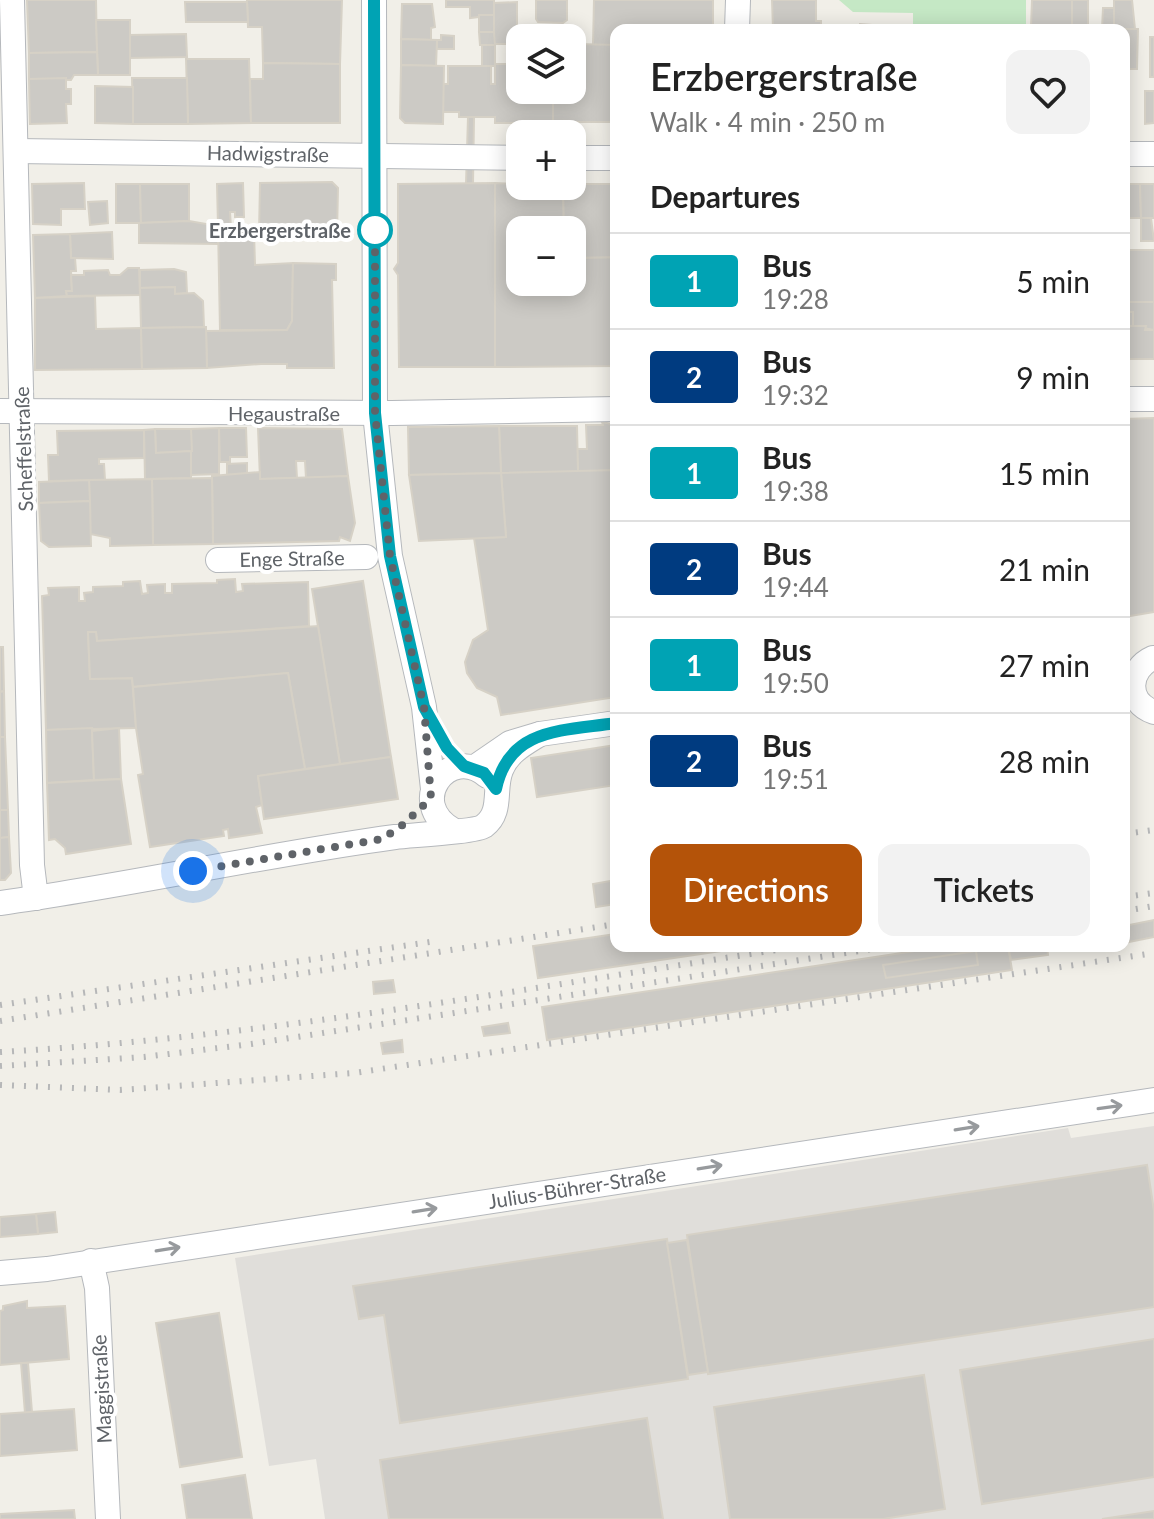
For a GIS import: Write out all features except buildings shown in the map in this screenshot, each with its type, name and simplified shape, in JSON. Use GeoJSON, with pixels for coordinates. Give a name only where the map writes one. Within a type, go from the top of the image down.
{"type":"FeatureCollection","features":[{"type":"Feature","properties":{"kind":"street","name":"Scheffelstraße"},"geometry":{"type":"LineString","coordinates":[[12,0],[8,107],[16,151],[11,411],[36,898]]}},
{"type":"Feature","properties":{"kind":"street"},"geometry":{"type":"LineString","coordinates":[[374,0],[377,155],[375,413],[390,556],[424,707],[432,793],[437,817],[453,830]]}},
{"type":"Feature","properties":{"kind":"street"},"geometry":{"type":"LineString","coordinates":[[737,24],[738,0]]}},
{"type":"Feature","properties":{"kind":"street","name":"Hadwigstraße"},"geometry":{"type":"LineString","coordinates":[[16,151],[506,158]]}},
{"type":"Feature","properties":{"kind":"street"},"geometry":{"type":"LineString","coordinates":[[1130,154],[1154,154]]}},
{"type":"Feature","properties":{"kind":"street"},"geometry":{"type":"LineString","coordinates":[[586,158],[610,158]]}},
{"type":"Feature","properties":{"kind":"street"},"geometry":{"type":"LineString","coordinates":[[1130,399],[1154,399]]}},
{"type":"Feature","properties":{"kind":"street","name":"Hegaustraße"},"geometry":{"type":"LineString","coordinates":[[11,411],[375,413],[610,409]]}},
{"type":"Feature","properties":{"kind":"street","name":"Enge Straße"},"geometry":{"type":"LineString","coordinates":[[218,560],[366,557]]}},
{"type":"Feature","properties":{"kind":"street"},"geometry":{"type":"LineString","coordinates":[[1130,652],[1154,658]]}},
{"type":"Feature","properties":{"kind":"street"},"geometry":{"type":"LineString","coordinates":[[1130,677],[1154,658]]}},
{"type":"Feature","properties":{"kind":"street"},"geometry":{"type":"LineString","coordinates":[[1130,684],[1140,705],[1154,712]]}},
{"type":"Feature","properties":{"kind":"street"},"geometry":{"type":"LineString","coordinates":[[424,707],[447,748],[492,780],[496,789]]}},
{"type":"Feature","properties":{"kind":"street"},"geometry":{"type":"LineString","coordinates":[[382,839],[411,818],[432,793],[444,772],[470,767],[501,747],[540,734],[610,724]]}},
{"type":"Feature","properties":{"kind":"street"},"geometry":{"type":"LineString","coordinates":[[0,903],[382,839],[474,830],[483,826],[496,809],[500,771],[516,749],[540,734]]}},
{"type":"Feature","properties":{"kind":"street","name":"Julius-Bührer-Straße"},"geometry":{"type":"LineString","coordinates":[[0,1273],[1154,1100]]}},
{"type":"Feature","properties":{"kind":"street","name":"Maggistraße"},"geometry":{"type":"LineString","coordinates":[[91,1261],[97,1288],[108,1519]]}},
{"type":"Feature","properties":{"kind":"shaded area"},"geometry":{"type":"Polygon","coordinates":[[[1154,1126],[1154,1519],[325,1519],[316,1459],[269,1466],[235,1258],[1068,1128],[1071,1138],[1154,1126]]]}},
{"type":"Feature","properties":{"kind":"green space"},"geometry":{"type":"Polygon","coordinates":[[[839,0],[1026,0],[1026,24],[913,24],[913,13],[853,12],[839,0]]]}},
{"type":"Feature","properties":{"kind":"railway"},"geometry":{"type":"LineString","coordinates":[[1130,833],[1154,830]]}},
{"type":"Feature","properties":{"kind":"railway"},"geometry":{"type":"LineString","coordinates":[[1130,896],[1154,893]]}},
{"type":"Feature","properties":{"kind":"railway"},"geometry":{"type":"LineString","coordinates":[[1130,910],[1154,906]]}},
{"type":"Feature","properties":{"kind":"railway"},"geometry":{"type":"LineString","coordinates":[[0,1021],[610,925]]}},
{"type":"Feature","properties":{"kind":"railway"},"geometry":{"type":"LineString","coordinates":[[0,1005],[430,942]]}},
{"type":"Feature","properties":{"kind":"railway"},"geometry":{"type":"LineString","coordinates":[[0,1052],[101,1045],[303,1022],[765,952]]}},
{"type":"Feature","properties":{"kind":"railway"},"geometry":{"type":"LineString","coordinates":[[0,1066],[144,1057],[251,1044],[853,952]]}},
{"type":"Feature","properties":{"kind":"railway"},"geometry":{"type":"LineString","coordinates":[[0,1085],[120,1090],[354,1073],[1154,953]]}},
{"type":"Feature","properties":{"kind":"bus line","name":"1"},"geometry":{"type":"LineString","coordinates":[[374,0],[377,155],[375,413],[390,556],[424,707],[447,748],[464,766],[475,767],[484,773],[496,789],[504,763],[516,749],[540,734],[610,724]]}},
{"type":"Feature","properties":{"kind":"place","name":"Erzbergerstraße"},"geometry":{"type":"Point","coordinates":[375,230]}},
{"type":"Feature","properties":{"kind":"route"},"geometry":{"type":"LineString","coordinates":[[193,871],[382,839],[418,813],[431,798],[433,789],[424,707],[390,556],[375,413],[375,230]]}}]}
